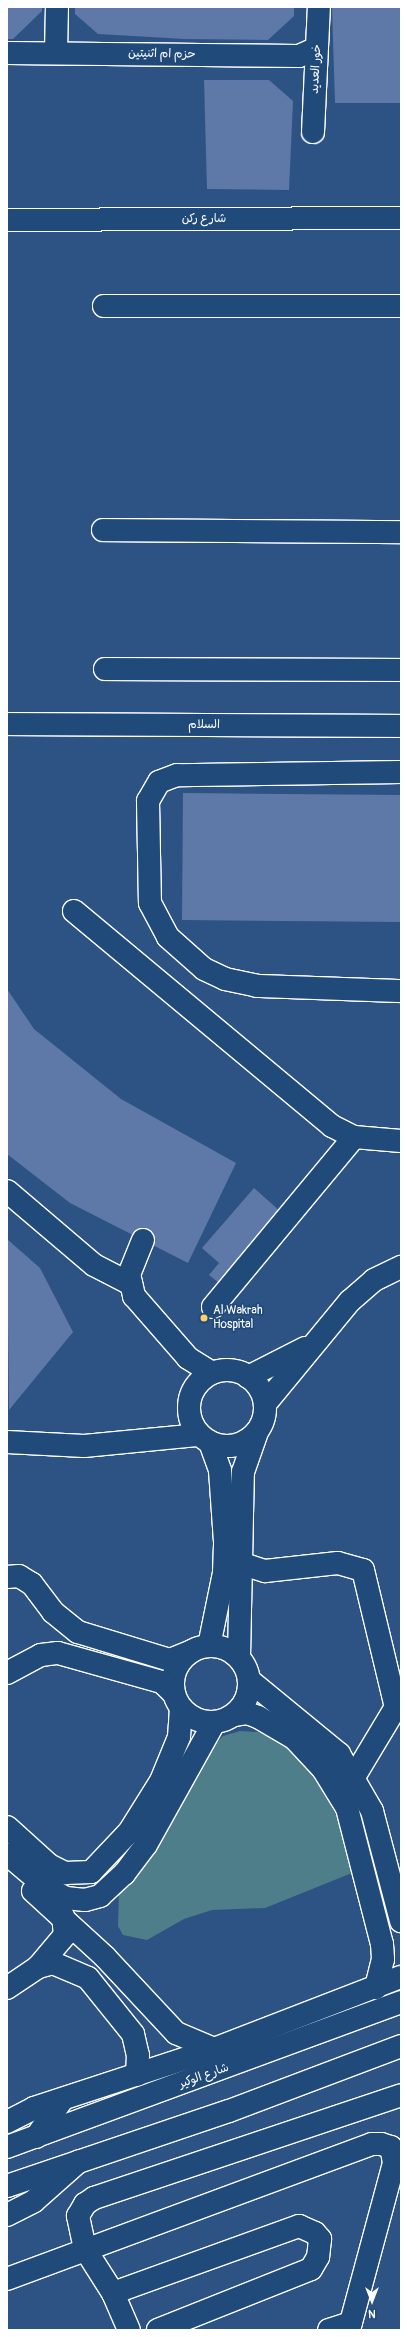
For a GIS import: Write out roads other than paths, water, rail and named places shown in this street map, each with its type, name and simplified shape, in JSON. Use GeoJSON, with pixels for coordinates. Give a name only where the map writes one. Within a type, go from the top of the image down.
{"type":"FeatureCollection","features":[{"type":"Feature","properties":{"kind":"street"},"geometry":{"type":"LineString","coordinates":[[56,53],[57,7]]}},
{"type":"Feature","properties":{"kind":"street","name":"خور العديد"},"geometry":{"type":"LineString","coordinates":[[313,132],[315,49],[319,7]]}},
{"type":"Feature","properties":{"kind":"street","name":"حزم ام اثنيتين"},"geometry":{"type":"LineString","coordinates":[[7,53],[299,56],[315,49]]}},
{"type":"Feature","properties":{"kind":"street","name":"شارع ركن"},"geometry":{"type":"LineString","coordinates":[[7,220],[401,218]]}},
{"type":"Feature","properties":{"kind":"street"},"geometry":{"type":"LineString","coordinates":[[104,306],[401,306]]}},
{"type":"Feature","properties":{"kind":"street"},"geometry":{"type":"LineString","coordinates":[[103,530],[401,532]]}},
{"type":"Feature","properties":{"kind":"street"},"geometry":{"type":"LineString","coordinates":[[105,668],[401,670]]}},
{"type":"Feature","properties":{"kind":"street","name":"السلام"},"geometry":{"type":"LineString","coordinates":[[7,724],[401,726]]}},
{"type":"Feature","properties":{"kind":"street"},"geometry":{"type":"LineString","coordinates":[[401,772],[177,775],[159,782],[148,801],[150,903],[168,937],[204,969],[225,979],[257,986],[401,990]]}},
{"type":"Feature","properties":{"kind":"street"},"geometry":{"type":"LineString","coordinates":[[74,911],[332,1126],[354,1137],[401,1141]]}},
{"type":"Feature","properties":{"kind":"street"},"geometry":{"type":"LineString","coordinates":[[213,1307],[354,1137]]}},
{"type":"Feature","properties":{"kind":"street"},"geometry":{"type":"LineString","coordinates":[[7,1191],[94,1265],[131,1284]]}},
{"type":"Feature","properties":{"kind":"street"},"geometry":{"type":"LineString","coordinates":[[147,1242],[131,1284],[137,1301],[156,1325],[194,1363],[212,1373],[237,1371],[248,1377],[256,1384],[265,1404],[264,1419],[257,1432],[243,1472],[243,1564],[239,1658],[250,1680],[316,1732],[339,1754],[354,1778],[372,1811],[401,1921]]}},
{"type":"Feature","properties":{"kind":"street"},"geometry":{"type":"LineString","coordinates":[[265,1404],[310,1345],[350,1301],[374,1280],[401,1267]]}},
{"type":"Feature","properties":{"kind":"street"},"geometry":{"type":"LineString","coordinates":[[7,1828],[49,1865],[65,1873],[91,1872],[129,1832],[161,1781],[179,1737],[176,1669],[200,1649],[224,1572],[225,1542],[220,1470],[189,1405],[181,1368],[156,1325]]}},
{"type":"Feature","properties":{"kind":"street"},"geometry":{"type":"LineString","coordinates":[[248,1377],[310,1345]]}},
{"type":"Feature","properties":{"kind":"street"},"geometry":{"type":"LineString","coordinates":[[155,1437],[189,1405],[194,1388],[212,1373]]}},
{"type":"Feature","properties":{"kind":"street"},"geometry":{"type":"LineString","coordinates":[[7,1442],[84,1446],[155,1437],[205,1439],[235,1446],[257,1432]]}},
{"type":"Feature","properties":{"kind":"street"},"geometry":{"type":"LineString","coordinates":[[243,1564],[266,1571],[338,1563],[363,1570],[396,1707],[354,1778],[337,1791]]}},
{"type":"Feature","properties":{"kind":"street"},"geometry":{"type":"LineString","coordinates":[[7,1577],[20,1576],[32,1584],[53,1612],[78,1632],[170,1660],[200,1649],[225,1649],[239,1658]]}},
{"type":"Feature","properties":{"kind":"street"},"geometry":{"type":"LineString","coordinates":[[7,1673],[41,1654],[58,1653],[162,1682],[190,1717],[214,1723],[235,1715],[247,1713],[258,1717],[294,1738],[309,1751],[348,1808],[360,1850],[382,1944],[383,1959],[376,1988]]}},
{"type":"Feature","properties":{"kind":"street"},"geometry":{"type":"LineString","coordinates":[[235,1715],[249,1693],[250,1680]]}},
{"type":"Feature","properties":{"kind":"street"},"geometry":{"type":"LineString","coordinates":[[7,1854],[46,1887],[66,1898],[85,1900],[100,1896],[124,1874],[146,1845],[214,1723]]}},
{"type":"Feature","properties":{"kind":"street"},"geometry":{"type":"LineString","coordinates":[[7,1869],[62,1915],[176,2033],[214,2049]]}},
{"type":"Feature","properties":{"kind":"street"},"geometry":{"type":"LineString","coordinates":[[7,1988],[38,1967],[65,1935],[62,1915]]}},
{"type":"Feature","properties":{"kind":"street"},"geometry":{"type":"LineString","coordinates":[[38,1967],[59,1963],[88,1978],[133,2034],[137,2045],[137,2076]]}},
{"type":"Feature","properties":{"kind":"street"},"geometry":{"type":"LineString","coordinates":[[7,2122],[34,2108],[137,2076],[214,2049],[401,1978]]}},
{"type":"Feature","properties":{"kind":"street","name":"شارع الوكير"},"geometry":{"type":"LineString","coordinates":[[7,2147],[401,2002]]}},
{"type":"Feature","properties":{"kind":"street"},"geometry":{"type":"LineString","coordinates":[[7,2186],[80,2160],[229,2111],[401,2046]]}},
{"type":"Feature","properties":{"kind":"street"},"geometry":{"type":"LineString","coordinates":[[130,2330],[113,2293],[86,2249],[78,2216],[94,2198],[401,2095]]}},
{"type":"Feature","properties":{"kind":"street"},"geometry":{"type":"LineString","coordinates":[[36,2137],[62,2100]]}},
{"type":"Feature","properties":{"kind":"street"},"geometry":{"type":"LineString","coordinates":[[7,2279],[372,2144],[396,2144],[394,2163],[350,2326],[329,2330]]}},
{"type":"Feature","properties":{"kind":"street"},"geometry":{"type":"LineString","coordinates":[[7,2215],[34,2201],[80,2160]]}},
{"type":"Feature","properties":{"kind":"street"},"geometry":{"type":"LineString","coordinates":[[113,2293],[299,2226],[315,2233],[320,2239],[318,2257],[311,2269],[158,2330]]}},
{"type":"Feature","properties":{"kind":"place","name":"Al Wakrah Hospital"},"geometry":{"type":"Point","coordinates":[204,1318]}}]}
